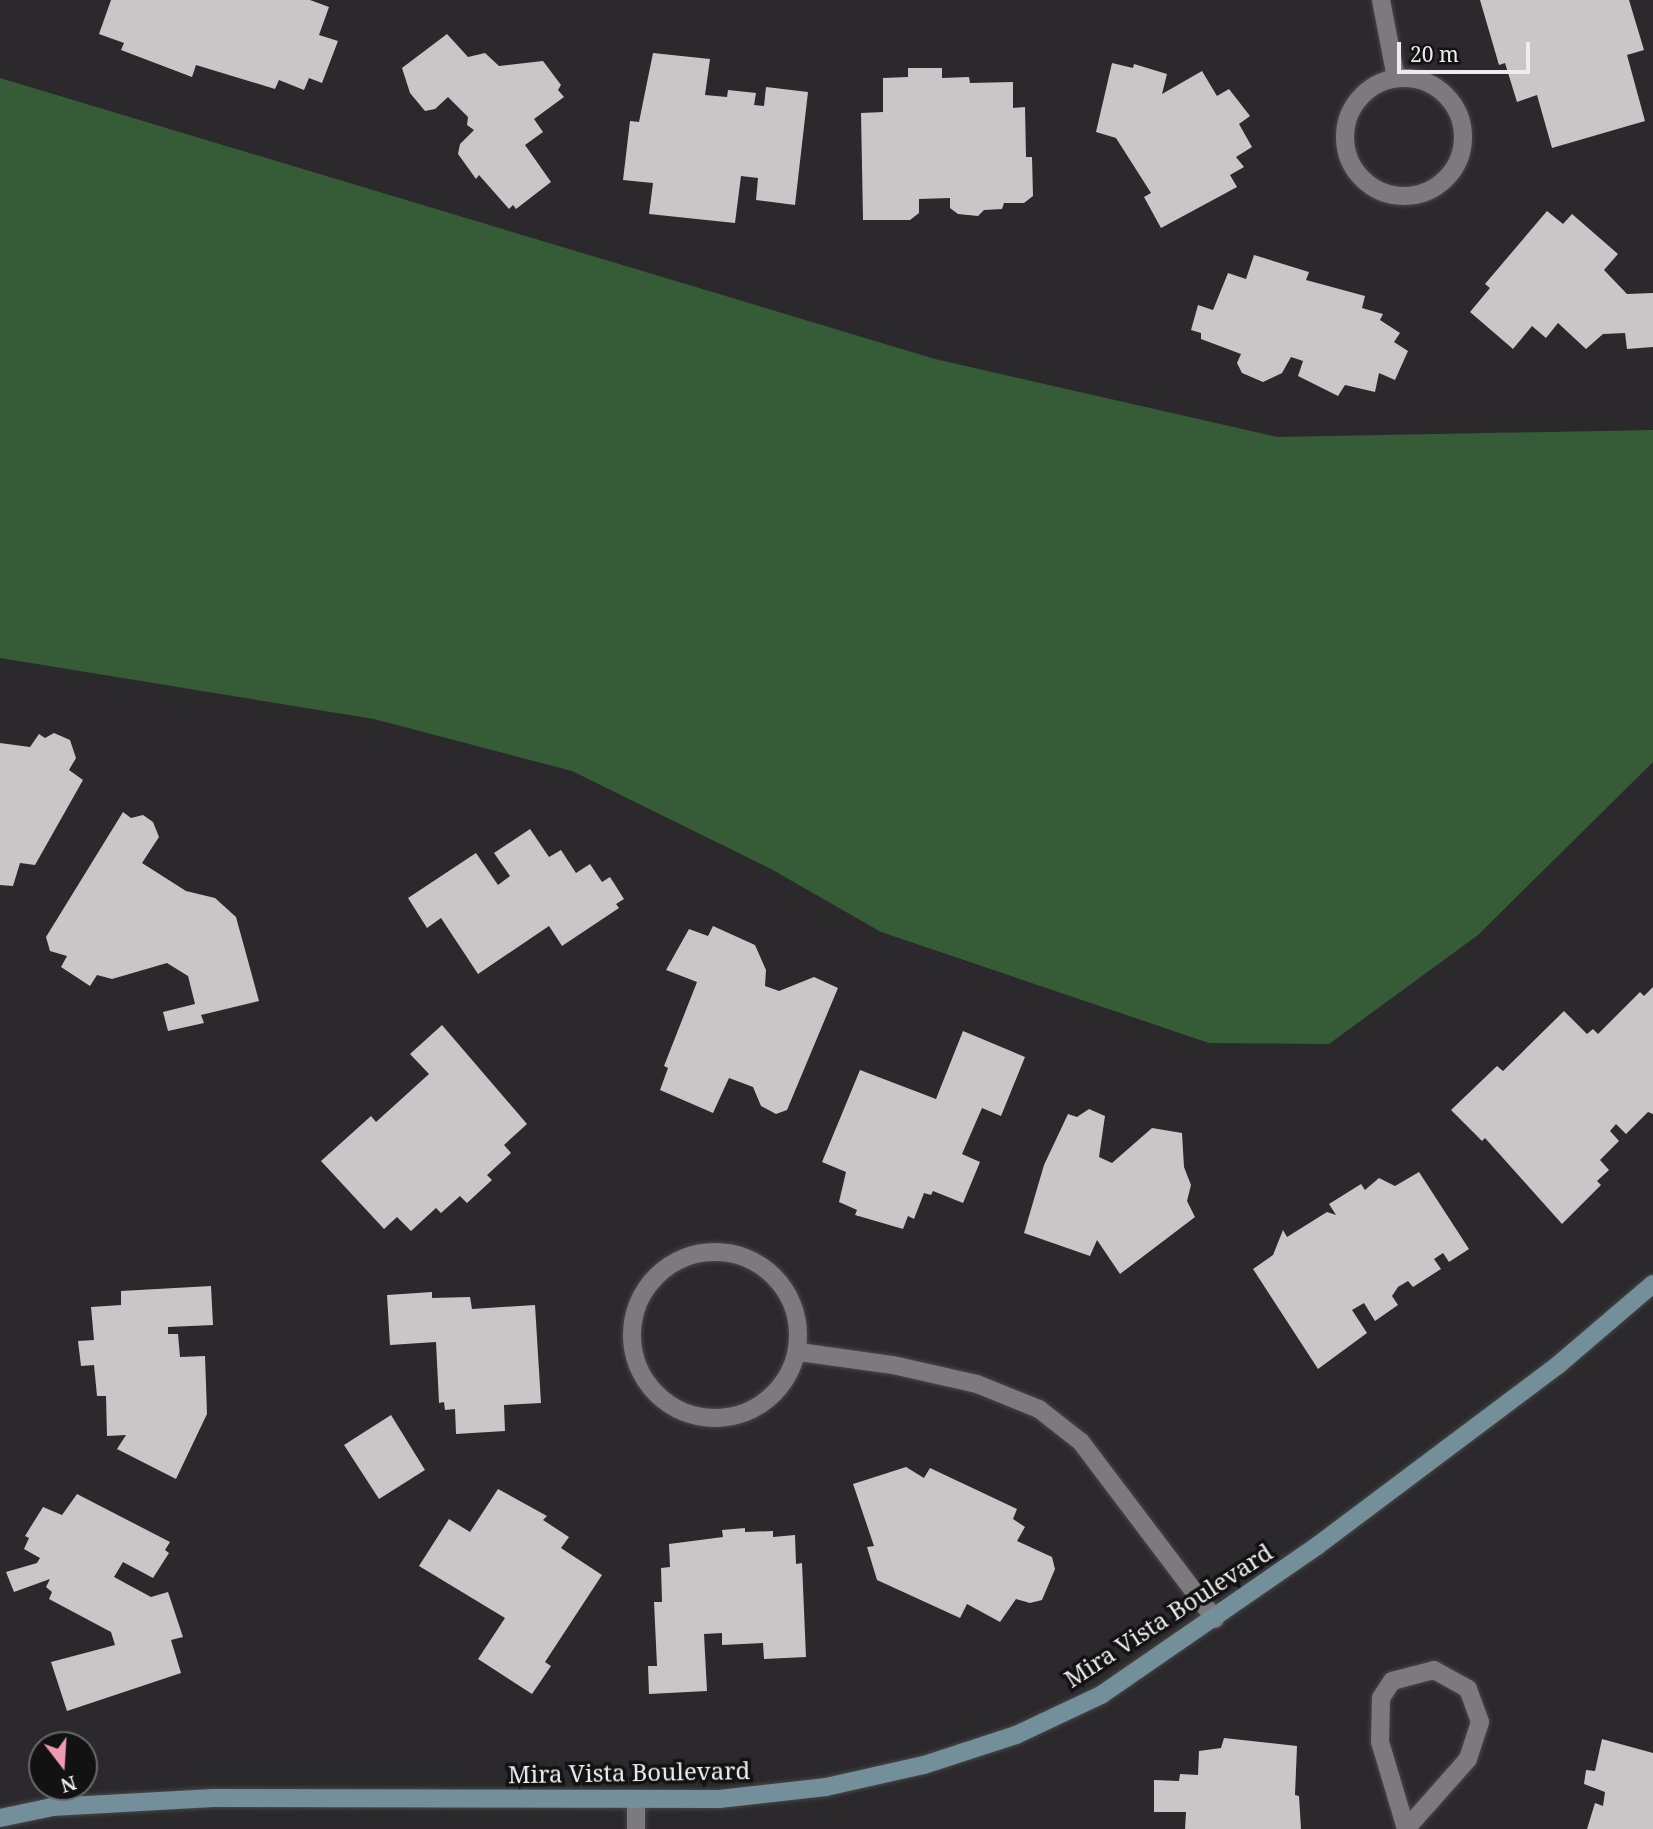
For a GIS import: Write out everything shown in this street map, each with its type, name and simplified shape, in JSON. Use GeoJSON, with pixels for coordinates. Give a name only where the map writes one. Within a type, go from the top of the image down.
{"type":"FeatureCollection","features":[{"type":"Feature","properties":{"kind":"street"},"geometry":{"type":"LineString","coordinates":[[1381,0],[1396,78]]}},
{"type":"Feature","properties":{"kind":"street"},"geometry":{"type":"LineString","coordinates":[[1396,78],[1427,82],[1450,99],[1460,114],[1464,140],[1456,167],[1440,185],[1422,194],[1398,196],[1376,190],[1360,177],[1349,158],[1347,121],[1355,103],[1372,87],[1396,78]]}},
{"type":"Feature","properties":{"kind":"street"},"geometry":{"type":"LineString","coordinates":[[732,1252],[772,1272],[796,1308],[799,1352],[779,1391],[742,1415],[698,1418],[659,1399],[634,1363],[632,1319],[652,1279],[688,1255],[732,1252]]}},
{"type":"Feature","properties":{"kind":"street","name":"Mira Vista Boulevard"},"geometry":{"type":"LineString","coordinates":[[0,1818],[52,1807],[213,1798],[719,1799],[826,1787],[924,1765],[1016,1735],[1101,1695],[1214,1619],[1558,1365],[1653,1284]]}},
{"type":"Feature","properties":{"kind":"street"},"geometry":{"type":"LineString","coordinates":[[799,1352],[893,1364],[977,1384],[1038,1409],[1081,1442],[1214,1619]]}},
{"type":"Feature","properties":{"kind":"street"},"geometry":{"type":"LineString","coordinates":[[1434,1670],[1468,1689],[1479,1722],[1468,1759],[1406,1829],[1380,1742],[1381,1698],[1392,1681],[1434,1670]]}},
{"type":"Feature","properties":{"kind":"street"},"geometry":{"type":"LineString","coordinates":[[636,1800],[636,1829]]}},
{"type":"Feature","properties":{"kind":"green space"},"geometry":{"type":"Polygon","coordinates":[[[0,78],[935,359],[1277,437],[1653,430],[1653,762],[1478,935],[1329,1044],[1209,1043],[881,932],[771,869],[572,771],[374,719],[0,658],[0,78]]]}},
{"type":"Feature","properties":{"kind":"building"},"geometry":{"type":"Polygon","coordinates":[[[111,0],[310,0],[329,7],[319,35],[338,41],[322,83],[309,78],[304,90],[279,80],[275,89],[196,65],[192,77],[121,50],[124,43],[99,34],[111,0]]]}},
{"type":"Feature","properties":{"kind":"building"},"geometry":{"type":"Polygon","coordinates":[[[1480,0],[1629,0],[1644,50],[1627,55],[1645,121],[1552,148],[1537,95],[1517,102],[1505,63],[1499,65],[1480,0]]]}},
{"type":"Feature","properties":{"kind":"building"},"geometry":{"type":"Polygon","coordinates":[[[447,34],[468,57],[485,53],[499,66],[543,61],[561,85],[558,90],[564,97],[534,119],[543,132],[525,145],[551,182],[516,209],[513,205],[509,209],[479,175],[476,179],[458,154],[460,144],[474,130],[467,125],[468,117],[448,97],[435,109],[425,111],[410,93],[402,68],[447,34]]]}},
{"type":"Feature","properties":{"kind":"building"},"geometry":{"type":"Polygon","coordinates":[[[653,53],[710,59],[705,95],[727,97],[728,90],[756,93],[754,105],[764,106],[766,87],[808,92],[795,205],[756,200],[758,178],[741,176],[735,223],[649,214],[653,183],[623,180],[630,121],[639,122],[653,53]]]}},
{"type":"Feature","properties":{"kind":"building"},"geometry":{"type":"Polygon","coordinates":[[[1112,63],[1133,68],[1134,64],[1167,74],[1162,94],[1202,71],[1217,96],[1229,89],[1250,116],[1239,124],[1252,147],[1236,157],[1244,167],[1230,175],[1237,187],[1161,228],[1144,197],[1151,193],[1116,138],[1096,132],[1112,63]]]}},
{"type":"Feature","properties":{"kind":"building"},"geometry":{"type":"Polygon","coordinates":[[[908,68],[942,68],[942,78],[969,77],[970,83],[1013,82],[1013,108],[1025,107],[1026,157],[1032,157],[1033,196],[1024,203],[1004,203],[1002,209],[984,210],[978,216],[958,214],[950,208],[950,198],[919,199],[919,213],[910,220],[863,220],[861,113],[883,112],[883,78],[908,77],[908,68]]]}},
{"type":"Feature","properties":{"kind":"building"},"geometry":{"type":"Polygon","coordinates":[[[1547,211],[1563,224],[1572,214],[1618,254],[1604,270],[1627,294],[1653,293],[1653,347],[1627,349],[1625,333],[1603,334],[1586,349],[1558,323],[1546,338],[1532,326],[1513,349],[1470,312],[1490,288],[1485,284],[1547,211]]]}},
{"type":"Feature","properties":{"kind":"building"},"geometry":{"type":"Polygon","coordinates":[[[1254,255],[1309,272],[1306,280],[1365,296],[1362,308],[1383,314],[1380,320],[1400,333],[1394,342],[1408,351],[1395,380],[1379,373],[1375,392],[1345,385],[1338,396],[1298,376],[1303,361],[1291,357],[1282,373],[1263,382],[1242,373],[1237,363],[1241,354],[1201,339],[1201,333],[1191,330],[1198,305],[1213,310],[1228,273],[1246,279],[1254,255]]]}},
{"type":"Feature","properties":{"kind":"building"},"geometry":{"type":"Polygon","coordinates":[[[54,733],[70,740],[76,758],[69,770],[83,780],[35,865],[20,863],[13,886],[0,885],[0,743],[30,747],[39,734],[45,738],[54,733]]]}},
{"type":"Feature","properties":{"kind":"building"},"geometry":{"type":"Polygon","coordinates":[[[123,812],[131,818],[143,815],[153,822],[159,837],[142,863],[186,891],[215,898],[236,917],[259,1001],[201,1015],[204,1023],[168,1031],[163,1012],[195,1004],[188,976],[167,963],[112,979],[97,975],[90,986],[61,967],[67,956],[50,951],[46,937],[123,812]]]}},
{"type":"Feature","properties":{"kind":"building"},"geometry":{"type":"Polygon","coordinates":[[[530,829],[549,857],[561,850],[576,873],[590,864],[602,882],[610,877],[624,899],[616,904],[619,908],[562,946],[549,926],[478,974],[441,918],[427,928],[408,898],[476,853],[498,885],[510,876],[494,853],[530,829]]]}},
{"type":"Feature","properties":{"kind":"building"},"geometry":{"type":"Polygon","coordinates":[[[713,926],[755,945],[766,970],[765,986],[779,991],[814,977],[838,988],[787,1110],[776,1114],[761,1106],[753,1087],[729,1078],[713,1113],[660,1090],[668,1068],[664,1066],[697,982],[666,970],[689,929],[708,936],[713,926]]]}},
{"type":"Feature","properties":{"kind":"building"},"geometry":{"type":"Polygon","coordinates":[[[1653,987],[1653,1114],[1648,1112],[1626,1134],[1616,1124],[1610,1131],[1619,1141],[1600,1160],[1609,1170],[1597,1181],[1601,1185],[1562,1224],[1485,1138],[1482,1141],[1451,1110],[1497,1066],[1503,1071],[1564,1011],[1587,1034],[1593,1029],[1598,1034],[1640,992],[1644,996],[1653,987]]]}},
{"type":"Feature","properties":{"kind":"building"},"geometry":{"type":"Polygon","coordinates":[[[442,1025],[527,1124],[504,1145],[511,1153],[487,1175],[492,1180],[467,1203],[460,1196],[441,1213],[436,1208],[411,1231],[397,1217],[384,1229],[321,1161],[371,1116],[376,1122],[429,1074],[410,1054],[442,1025]]]}},
{"type":"Feature","properties":{"kind":"building"},"geometry":{"type":"Polygon","coordinates":[[[963,1031],[1025,1057],[1001,1116],[982,1108],[962,1154],[980,1162],[963,1203],[933,1191],[931,1195],[924,1193],[914,1219],[908,1216],[903,1229],[855,1215],[857,1210],[839,1202],[846,1172],[822,1162],[860,1070],[936,1099],[963,1031]]]}},
{"type":"Feature","properties":{"kind":"building"},"geometry":{"type":"Polygon","coordinates":[[[1089,1109],[1105,1116],[1099,1157],[1112,1163],[1152,1128],[1182,1133],[1184,1167],[1191,1185],[1187,1201],[1195,1217],[1120,1274],[1097,1240],[1090,1256],[1024,1233],[1044,1165],[1068,1114],[1077,1117],[1089,1109]]]}},
{"type":"Feature","properties":{"kind":"building"},"geometry":{"type":"Polygon","coordinates":[[[1419,1172],[1469,1249],[1449,1262],[1443,1253],[1434,1259],[1441,1269],[1413,1287],[1408,1281],[1398,1287],[1392,1296],[1398,1305],[1375,1321],[1364,1303],[1352,1310],[1367,1333],[1318,1369],[1253,1269],[1273,1255],[1283,1230],[1287,1237],[1327,1212],[1336,1215],[1329,1204],[1361,1184],[1365,1190],[1379,1178],[1395,1186],[1419,1172]]]}},
{"type":"Feature","properties":{"kind":"building"},"geometry":{"type":"Polygon","coordinates":[[[211,1286],[213,1325],[168,1327],[168,1334],[178,1334],[180,1357],[205,1356],[207,1414],[176,1479],[117,1449],[126,1435],[107,1436],[106,1396],[97,1396],[94,1365],[81,1366],[78,1341],[94,1340],[91,1307],[121,1305],[121,1291],[211,1286]]]}},
{"type":"Feature","properties":{"kind":"building"},"geometry":{"type":"Polygon","coordinates":[[[432,1292],[432,1298],[470,1297],[472,1309],[535,1305],[541,1403],[504,1405],[505,1431],[456,1434],[455,1409],[445,1410],[444,1402],[439,1403],[436,1342],[390,1345],[387,1295],[432,1292]]]}},
{"type":"Feature","properties":{"kind":"building"},"geometry":{"type":"Polygon","coordinates":[[[391,1415],[425,1470],[379,1499],[344,1445],[391,1415]]]}},
{"type":"Feature","properties":{"kind":"building"},"geometry":{"type":"Polygon","coordinates":[[[906,1467],[924,1478],[930,1468],[1017,1509],[1013,1519],[1025,1527],[1017,1541],[1052,1557],[1055,1569],[1042,1600],[1030,1603],[1016,1599],[1000,1622],[967,1604],[960,1618],[877,1580],[867,1547],[874,1546],[853,1484],[906,1467]]]}},
{"type":"Feature","properties":{"kind":"building"},"geometry":{"type":"Polygon","coordinates":[[[498,1489],[547,1516],[543,1520],[569,1537],[561,1548],[602,1575],[545,1662],[551,1666],[532,1694],[478,1659],[505,1618],[419,1566],[449,1519],[470,1532],[498,1489]]]}},
{"type":"Feature","properties":{"kind":"building"},"geometry":{"type":"Polygon","coordinates":[[[77,1494],[170,1542],[165,1550],[169,1553],[153,1578],[123,1562],[114,1577],[151,1597],[168,1592],[183,1637],[171,1640],[181,1673],[67,1711],[51,1662],[115,1645],[111,1632],[49,1599],[52,1592],[46,1587],[50,1579],[14,1592],[6,1572],[37,1563],[40,1558],[24,1549],[29,1538],[25,1536],[43,1507],[62,1515],[77,1494]]]}},
{"type":"Feature","properties":{"kind":"building"},"geometry":{"type":"Polygon","coordinates":[[[745,1528],[745,1532],[773,1531],[773,1537],[795,1535],[796,1564],[802,1563],[806,1657],[764,1659],[763,1643],[722,1645],[722,1633],[704,1634],[707,1691],[649,1694],[648,1666],[657,1666],[654,1602],[662,1602],[661,1568],[670,1567],[669,1544],[723,1537],[722,1530],[745,1528]]]}},
{"type":"Feature","properties":{"kind":"building"},"geometry":{"type":"Polygon","coordinates":[[[1224,1738],[1297,1746],[1295,1795],[1299,1796],[1301,1829],[1185,1829],[1186,1812],[1154,1812],[1154,1780],[1179,1781],[1180,1774],[1198,1775],[1199,1751],[1221,1748],[1224,1738]]]}},
{"type":"Feature","properties":{"kind":"building"},"geometry":{"type":"Polygon","coordinates":[[[1602,1739],[1653,1753],[1653,1829],[1587,1829],[1595,1803],[1603,1806],[1605,1792],[1584,1784],[1586,1770],[1595,1771],[1602,1739]]]}}]}
